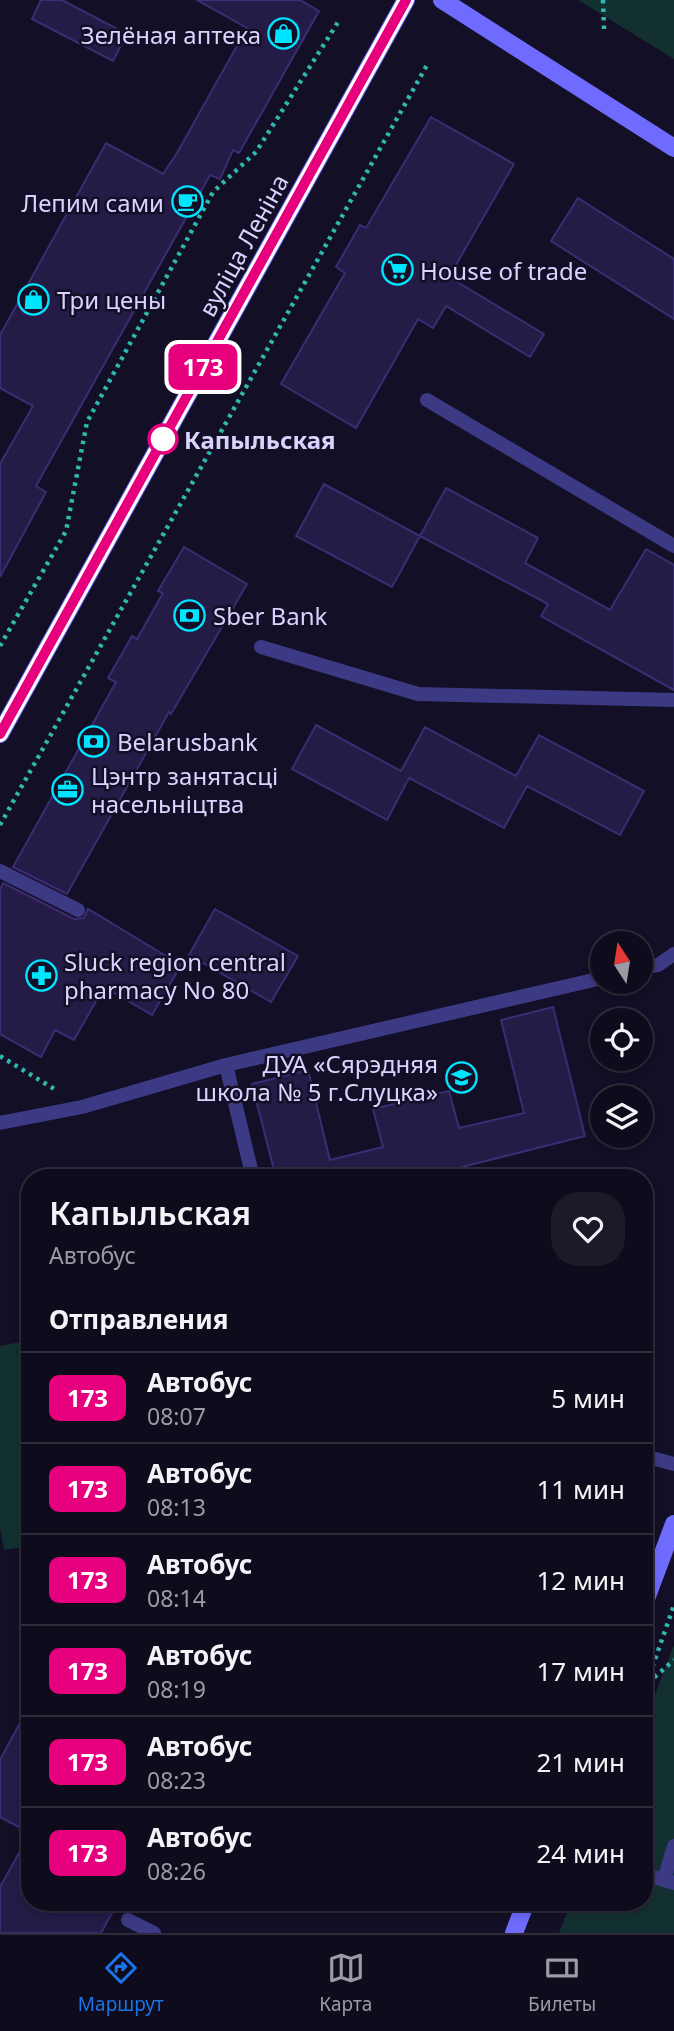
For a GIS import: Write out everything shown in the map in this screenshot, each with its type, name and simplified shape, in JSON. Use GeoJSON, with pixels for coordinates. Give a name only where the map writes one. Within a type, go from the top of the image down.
{"type":"FeatureCollection","features":[{"type":"Feature","properties":{"kind":"main road","name":"вуліца Леніна"},"geometry":{"type":"LineString","coordinates":[[0,734],[406,0]]}},
{"type":"Feature","properties":{"kind":"main road"},"geometry":{"type":"LineString","coordinates":[[442,0],[674,148]]}},
{"type":"Feature","properties":{"kind":"main road"},"geometry":{"type":"LineString","coordinates":[[653,1580],[674,1524]]}},
{"type":"Feature","properties":{"kind":"main road"},"geometry":{"type":"LineString","coordinates":[[514,1933],[523,1911]]}},
{"type":"Feature","properties":{"kind":"lane"},"geometry":{"type":"LineString","coordinates":[[427,400],[674,546]]}},
{"type":"Feature","properties":{"kind":"lane"},"geometry":{"type":"LineString","coordinates":[[261,647],[418,694],[674,700]]}},
{"type":"Feature","properties":{"kind":"lane"},"geometry":{"type":"LineString","coordinates":[[0,871],[78,910]]}},
{"type":"Feature","properties":{"kind":"lane"},"geometry":{"type":"LineString","coordinates":[[653,966],[674,954]]}},
{"type":"Feature","properties":{"kind":"lane"},"geometry":{"type":"LineString","coordinates":[[0,1123],[82,1107],[226,1065],[590,981]]}},
{"type":"Feature","properties":{"kind":"lane"},"geometry":{"type":"LineString","coordinates":[[226,1065],[251,1169]]}},
{"type":"Feature","properties":{"kind":"lane"},"geometry":{"type":"LineString","coordinates":[[653,1458],[674,1464]]}},
{"type":"Feature","properties":{"kind":"lane"},"geometry":{"type":"LineString","coordinates":[[669,1882],[674,1846]]}},
{"type":"Feature","properties":{"kind":"lane"},"geometry":{"type":"LineString","coordinates":[[128,1920],[154,1933]]}},
{"type":"Feature","properties":{"kind":"path"},"geometry":{"type":"LineString","coordinates":[[603,0],[604,30]]}},
{"type":"Feature","properties":{"kind":"path"},"geometry":{"type":"LineString","coordinates":[[0,646],[66,531],[87,422],[213,191],[256,152],[340,19]]}},
{"type":"Feature","properties":{"kind":"path"},"geometry":{"type":"LineString","coordinates":[[0,825],[427,65]]}},
{"type":"Feature","properties":{"kind":"path"},"geometry":{"type":"LineString","coordinates":[[0,1056],[82,1107]]}},
{"type":"Feature","properties":{"kind":"path"},"geometry":{"type":"LineString","coordinates":[[653,1666],[674,1605]]}},
{"type":"Feature","properties":{"kind":"path"},"geometry":{"type":"LineString","coordinates":[[653,1678],[674,1660]]}},
{"type":"Feature","properties":{"kind":"green space"},"geometry":{"type":"Polygon","coordinates":[[[578,0],[674,0],[674,59],[578,0]]]}},
{"type":"Feature","properties":{"kind":"green space"},"geometry":{"type":"Polygon","coordinates":[[[21,1342],[21,1547],[4,1550],[0,1528],[0,1346],[21,1342]]]}},
{"type":"Feature","properties":{"kind":"green space"},"geometry":{"type":"Polygon","coordinates":[[[674,1645],[674,1933],[559,1933],[568,1911],[653,1911],[653,1700],[674,1645]]]}},
{"type":"Feature","properties":{"kind":"building"},"geometry":{"type":"Polygon","coordinates":[[[41,0],[62,0],[127,34],[113,61],[32,19],[41,0]]]}},
{"type":"Feature","properties":{"kind":"building"},"geometry":{"type":"Polygon","coordinates":[[[197,0],[300,0],[319,11],[239,153],[233,150],[220,179],[210,175],[36,486],[46,492],[0,577],[0,464],[33,406],[0,388],[0,335],[106,143],[163,174],[177,153],[247,28],[197,0]]]}},
{"type":"Feature","properties":{"kind":"building","name":"House of trade"},"geometry":{"type":"Polygon","coordinates":[[[431,117],[514,164],[449,277],[544,334],[530,357],[446,306],[433,328],[418,319],[356,428],[281,384],[345,273],[336,267],[360,225],[366,228],[431,117]]]}},
{"type":"Feature","properties":{"kind":"building"},"geometry":{"type":"Polygon","coordinates":[[[578,198],[674,259],[674,319],[551,241],[578,198]]]}},
{"type":"Feature","properties":{"kind":"building"},"geometry":{"type":"Polygon","coordinates":[[[324,484],[420,536],[392,587],[296,536],[324,484]]]}},
{"type":"Feature","properties":{"kind":"building"},"geometry":{"type":"Polygon","coordinates":[[[446,488],[538,538],[525,563],[610,610],[646,549],[674,565],[674,690],[541,616],[548,604],[420,536],[446,488]]]}},
{"type":"Feature","properties":{"kind":"building"},"geometry":{"type":"Polygon","coordinates":[[[184,547],[247,584],[171,714],[169,712],[67,894],[13,867],[116,682],[108,678],[132,636],[137,639],[163,593],[158,591],[184,547]]]}},
{"type":"Feature","properties":{"kind":"building"},"geometry":{"type":"Polygon","coordinates":[[[316,725],[401,771],[425,727],[516,776],[539,735],[644,791],[620,835],[527,786],[504,828],[409,778],[387,820],[292,769],[316,725]]]}},
{"type":"Feature","properties":{"kind":"building","name":"Sluck region central pharmacy No 80"},"geometry":{"type":"Polygon","coordinates":[[[3,883],[74,919],[84,918],[88,909],[181,965],[152,1015],[104,987],[74,1040],[55,1030],[41,1057],[0,1034],[0,890],[3,883]]]}},
{"type":"Feature","properties":{"kind":"building"},"geometry":{"type":"Polygon","coordinates":[[[215,909],[298,956],[271,1002],[189,955],[215,909]]]}},
{"type":"Feature","properties":{"kind":"building"},"geometry":{"type":"Polygon","coordinates":[[[553,1007],[585,1136],[454,1169],[274,1169],[252,1084],[308,1070],[330,1160],[383,1147],[373,1109],[449,1091],[459,1128],[524,1113],[501,1020],[553,1007]]]}},
{"type":"Feature","properties":{"kind":"building"},"geometry":{"type":"Polygon","coordinates":[[[21,1721],[21,1828],[0,1817],[0,1760],[21,1721]]]}},
{"type":"Feature","properties":{"kind":"building"},"geometry":{"type":"Polygon","coordinates":[[[21,1849],[21,1911],[113,1911],[101,1933],[0,1933],[0,1887],[21,1849]]]}},
{"type":"Feature","properties":{"kind":"bus line","name":"173"},"geometry":{"type":"LineString","coordinates":[[0,734],[406,0]]}},
{"type":"Feature","properties":{"kind":"place","name":"Зелёная аптека"},"geometry":{"type":"Point","coordinates":[284,34]}},
{"type":"Feature","properties":{"kind":"place","name":"Лепим сами"},"geometry":{"type":"Point","coordinates":[187,202]}},
{"type":"Feature","properties":{"kind":"place","name":"House of trade"},"geometry":{"type":"Point","coordinates":[397,270]}},
{"type":"Feature","properties":{"kind":"place","name":"Три цены"},"geometry":{"type":"Point","coordinates":[34,299]}},
{"type":"Feature","properties":{"kind":"place","name":"Капыльская"},"geometry":{"type":"Point","coordinates":[163,439]}},
{"type":"Feature","properties":{"kind":"place","name":"Sber Bank"},"geometry":{"type":"Point","coordinates":[190,615]}},
{"type":"Feature","properties":{"kind":"place","name":"Belarusbank"},"geometry":{"type":"Point","coordinates":[94,741]}},
{"type":"Feature","properties":{"kind":"place","name":"Цэнтр занятасці насельніцтва"},"geometry":{"type":"Point","coordinates":[68,789]}},
{"type":"Feature","properties":{"kind":"place","name":"Sluck region central pharmacy No 80"},"geometry":{"type":"Point","coordinates":[41,975]}},
{"type":"Feature","properties":{"kind":"place","name":"ДУА «Сярэдняя школа № 5 г.Слуцка»"},"geometry":{"type":"Point","coordinates":[461,1077]}}]}
